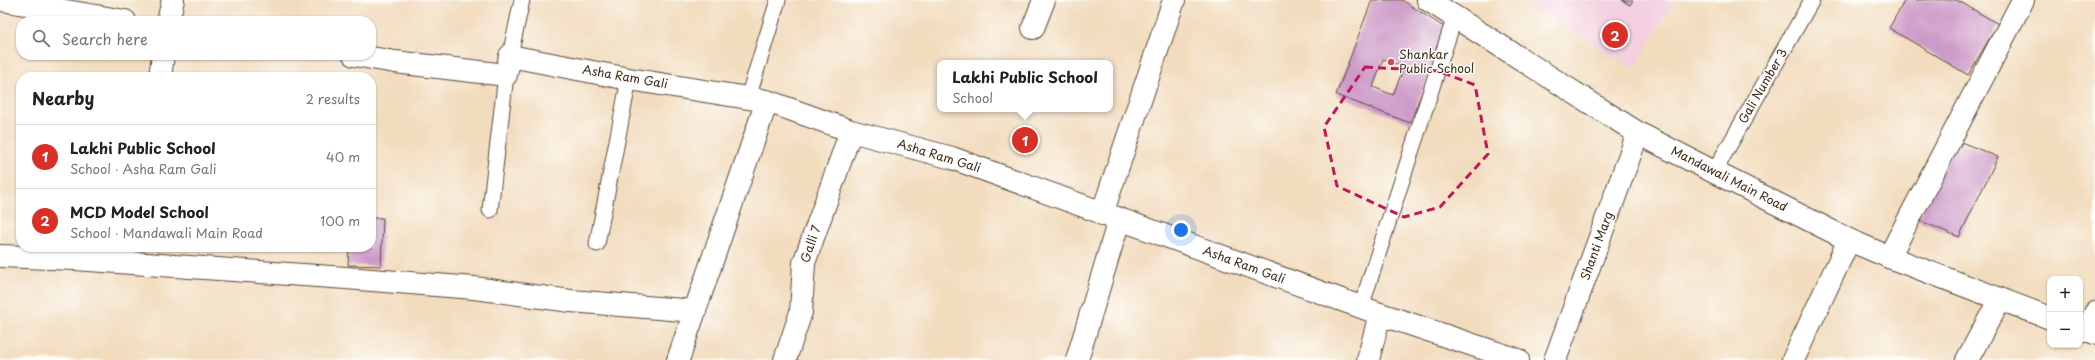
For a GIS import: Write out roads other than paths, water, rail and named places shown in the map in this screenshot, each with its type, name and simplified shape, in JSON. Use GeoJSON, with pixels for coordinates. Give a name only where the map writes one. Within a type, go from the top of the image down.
{"type":"FeatureCollection","features":[{"type":"Feature","properties":{"kind":"street"},"geometry":{"type":"LineString","coordinates":[[2,0],[96,16]]}},
{"type":"Feature","properties":{"kind":"street"},"geometry":{"type":"LineString","coordinates":[[169,16],[173,0]]}},
{"type":"Feature","properties":{"kind":"street"},"geometry":{"type":"LineString","coordinates":[[1033,28],[1044,0]]}},
{"type":"Feature","properties":{"kind":"street"},"geometry":{"type":"LineString","coordinates":[[1078,360],[1111,217],[1174,0]]}},
{"type":"Feature","properties":{"kind":"street","name":"Mandawali Main Road"},"geometry":{"type":"LineString","coordinates":[[1428,0],[1638,133],[1714,172],[1849,240],[1889,257],[2047,317]]}},
{"type":"Feature","properties":{"kind":"street"},"geometry":{"type":"LineString","coordinates":[[1889,257],[2022,0]]}},
{"type":"Feature","properties":{"kind":"street","name":"Asha Ram Gali"},"geometry":{"type":"LineString","coordinates":[[376,59],[395,62],[508,65],[629,79],[758,99],[850,131],[952,158],[1111,217],[1371,310],[1518,360]]}},
{"type":"Feature","properties":{"kind":"street"},"geometry":{"type":"LineString","coordinates":[[161,72],[162,60]]}},
{"type":"Feature","properties":{"kind":"street"},"geometry":{"type":"LineString","coordinates":[[678,360],[695,311],[758,99]]}},
{"type":"Feature","properties":{"kind":"street","name":"Galli 7"},"geometry":{"type":"LineString","coordinates":[[785,360],[801,312],[804,263],[850,131]]}},
{"type":"Feature","properties":{"kind":"street","name":"Shanti Marg"},"geometry":{"type":"LineString","coordinates":[[1555,360],[1638,133]]}},
{"type":"Feature","properties":{"kind":"street"},"geometry":{"type":"LineString","coordinates":[[1793,360],[1849,240]]}},
{"type":"Feature","properties":{"kind":"street"},"geometry":{"type":"LineString","coordinates":[[0,256],[137,255],[459,287],[571,301],[695,311]]}},
{"type":"Feature","properties":{"kind":"street"},"geometry":{"type":"LineString","coordinates":[[1967,360],[2000,300]]}},
{"type":"Feature","properties":{"kind":"street"},"geometry":{"type":"LineString","coordinates":[[1368,360],[1371,310]]}},
{"type":"Feature","properties":{"kind":"lane"},"geometry":{"type":"LineString","coordinates":[[490,210],[508,65],[522,0]]}},
{"type":"Feature","properties":{"kind":"lane"},"geometry":{"type":"LineString","coordinates":[[758,99],[778,0]]}},
{"type":"Feature","properties":{"kind":"lane","name":"Gali Number 3"},"geometry":{"type":"LineString","coordinates":[[1714,172],[1812,0]]}},
{"type":"Feature","properties":{"kind":"lane"},"geometry":{"type":"LineString","coordinates":[[1371,310],[1454,16]]}},
{"type":"Feature","properties":{"kind":"lane"},"geometry":{"type":"LineString","coordinates":[[597,244],[629,79]]}},
{"type":"Feature","properties":{"kind":"place","name":"MCD Model School"},"geometry":{"type":"Point","coordinates":[1615,35]}},
{"type":"Feature","properties":{"kind":"place","name":"Shankar Public School"},"geometry":{"type":"Point","coordinates":[1391,62]}},
{"type":"Feature","properties":{"kind":"place","name":"Lakhi Public School"},"geometry":{"type":"Point","coordinates":[1025,140]}}]}
